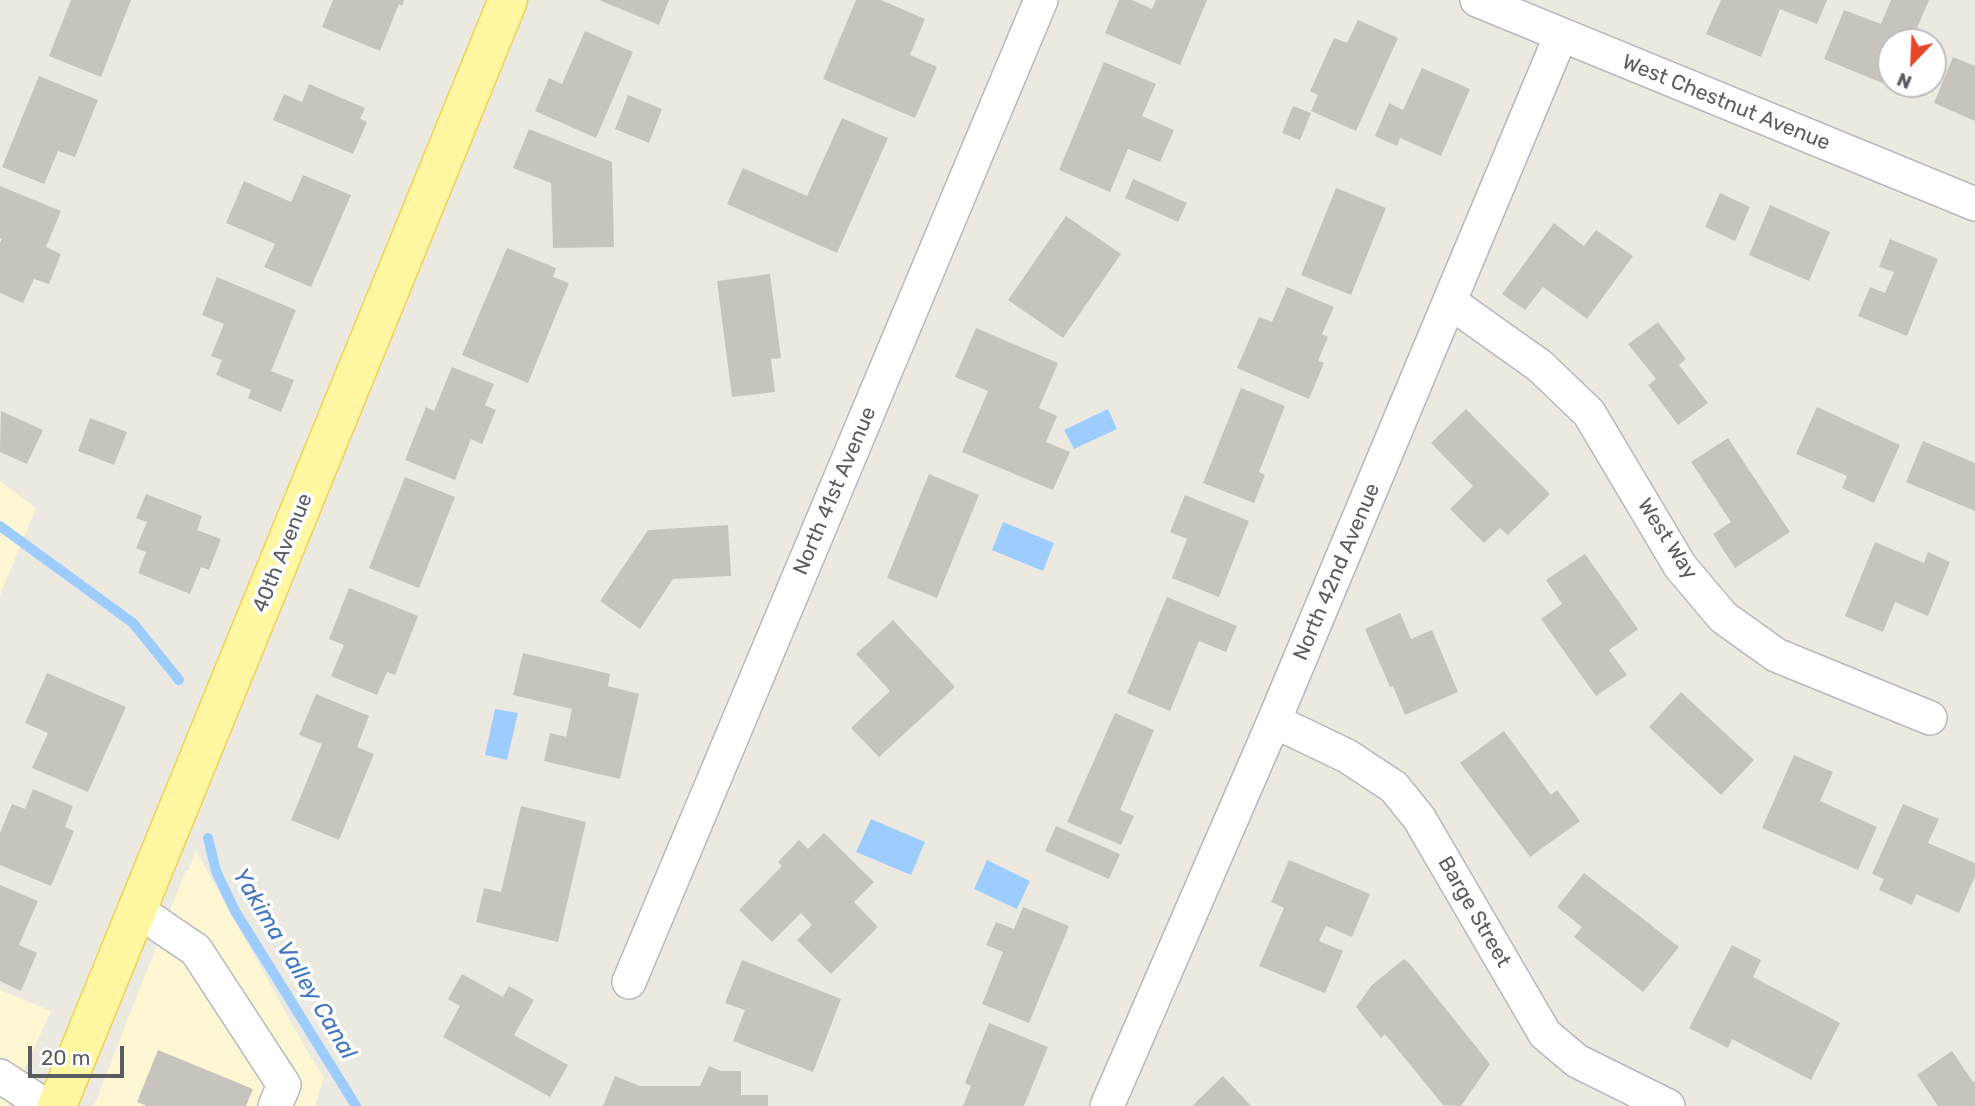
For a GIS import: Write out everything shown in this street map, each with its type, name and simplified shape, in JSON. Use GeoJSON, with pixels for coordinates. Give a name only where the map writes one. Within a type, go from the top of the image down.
{"type":"FeatureCollection","features":[{"type":"Feature","properties":{"kind":"main road","name":"40th Avenue"},"geometry":{"type":"LineString","coordinates":[[57,1106],[508,0]]}},
{"type":"Feature","properties":{"kind":"street","name":"North 41st Avenue"},"geometry":{"type":"LineString","coordinates":[[629,982],[1041,0]]}},
{"type":"Feature","properties":{"kind":"street","name":"West Chestnut Avenue"},"geometry":{"type":"LineString","coordinates":[[1477,0],[1975,204]]}},
{"type":"Feature","properties":{"kind":"street","name":"North 42nd Avenue"},"geometry":{"type":"LineString","coordinates":[[1107,1106],[1274,721],[1561,35]]}},
{"type":"Feature","properties":{"kind":"street","name":"West Way"},"geometry":{"type":"LineString","coordinates":[[1450,302],[1540,366],[1589,413],[1680,566],[1723,617],[1776,655],[1930,718]]}},
{"type":"Feature","properties":{"kind":"street","name":"Barge Street"},"geometry":{"type":"LineString","coordinates":[[1274,721],[1347,755],[1394,787],[1419,818],[1545,1034],[1577,1061],[1668,1106]]}},
{"type":"Feature","properties":{"kind":"street"},"geometry":{"type":"LineString","coordinates":[[137,910],[195,950],[284,1085],[275,1106]]}},
{"type":"Feature","properties":{"kind":"street"},"geometry":{"type":"LineString","coordinates":[[0,1076],[47,1106]]}},
{"type":"Feature","properties":{"kind":"shaded area"},"geometry":{"type":"Polygon","coordinates":[[[0,481],[36,508],[0,595],[0,481]]]}},
{"type":"Feature","properties":{"kind":"shaded area"},"geometry":{"type":"Polygon","coordinates":[[[196,851],[324,1077],[315,1106],[94,1106],[186,870],[188,871],[196,851]]]}},
{"type":"Feature","properties":{"kind":"shaded area"},"geometry":{"type":"Polygon","coordinates":[[[0,990],[51,1011],[8,1106],[0,1106],[0,990]]]}},
{"type":"Feature","properties":{"kind":"water"},"geometry":{"type":"Polygon","coordinates":[[[1108,409],[1117,429],[1074,449],[1064,430],[1108,409]]]}},
{"type":"Feature","properties":{"kind":"water"},"geometry":{"type":"Polygon","coordinates":[[[1003,522],[1054,543],[1043,571],[992,550],[1003,522]]]}},
{"type":"Feature","properties":{"kind":"water"},"geometry":{"type":"Polygon","coordinates":[[[495,709],[518,713],[507,760],[485,755],[495,709]]]}},
{"type":"Feature","properties":{"kind":"water"},"geometry":{"type":"Polygon","coordinates":[[[871,819],[925,842],[911,875],[856,852],[871,819]]]}},
{"type":"Feature","properties":{"kind":"water"},"geometry":{"type":"Polygon","coordinates":[[[987,860],[1030,881],[1017,909],[974,889],[987,860]]]}},
{"type":"Feature","properties":{"kind":"building"},"geometry":{"type":"Polygon","coordinates":[[[71,0],[131,0],[101,77],[49,56],[71,0]]]}},
{"type":"Feature","properties":{"kind":"building"},"geometry":{"type":"Polygon","coordinates":[[[333,0],[404,0],[402,6],[399,4],[380,51],[322,27],[333,0]]]}},
{"type":"Feature","properties":{"kind":"building"},"geometry":{"type":"Polygon","coordinates":[[[599,0],[669,0],[659,25],[599,0]]]}},
{"type":"Feature","properties":{"kind":"building"},"geometry":{"type":"Polygon","coordinates":[[[856,0],[881,0],[925,19],[910,55],[937,67],[915,118],[823,79],[856,0]]]}},
{"type":"Feature","properties":{"kind":"building"},"geometry":{"type":"Polygon","coordinates":[[[1119,0],[1132,0],[1152,9],[1156,0],[1207,0],[1180,65],[1105,33],[1119,0]]]}},
{"type":"Feature","properties":{"kind":"building"},"geometry":{"type":"Polygon","coordinates":[[[1721,0],[1827,0],[1817,24],[1780,9],[1761,57],[1706,34],[1721,0]]]}},
{"type":"Feature","properties":{"kind":"building"},"geometry":{"type":"Polygon","coordinates":[[[1891,0],[1929,0],[1917,28],[1877,28],[1877,81],[1824,59],[1844,10],[1881,24],[1891,0]]]}},
{"type":"Feature","properties":{"kind":"building"},"geometry":{"type":"Polygon","coordinates":[[[1358,20],[1398,38],[1356,131],[1311,111],[1318,95],[1310,91],[1334,38],[1347,43],[1358,20]]]}},
{"type":"Feature","properties":{"kind":"building"},"geometry":{"type":"Polygon","coordinates":[[[585,31],[633,52],[596,138],[535,111],[549,78],[562,84],[585,31]]]}},
{"type":"Feature","properties":{"kind":"building"},"geometry":{"type":"Polygon","coordinates":[[[1953,57],[1975,66],[1975,121],[1934,103],[1936,98],[1947,98],[1947,72],[1953,57]]]}},
{"type":"Feature","properties":{"kind":"building"},"geometry":{"type":"Polygon","coordinates":[[[1104,62],[1156,84],[1142,116],[1174,130],[1160,162],[1128,149],[1110,192],[1059,170],[1104,62]]]}},
{"type":"Feature","properties":{"kind":"building"},"geometry":{"type":"Polygon","coordinates":[[[1422,68],[1470,89],[1441,156],[1400,138],[1397,146],[1375,136],[1389,103],[1403,110],[1422,68]]]}},
{"type":"Feature","properties":{"kind":"building"},"geometry":{"type":"Polygon","coordinates":[[[39,76],[98,100],[75,157],[58,151],[44,184],[2,167],[39,76]]]}},
{"type":"Feature","properties":{"kind":"building"},"geometry":{"type":"Polygon","coordinates":[[[309,84],[365,108],[360,119],[367,122],[353,154],[273,120],[284,94],[302,102],[309,84]]]}},
{"type":"Feature","properties":{"kind":"building"},"geometry":{"type":"Polygon","coordinates":[[[628,95],[662,109],[649,143],[615,129],[628,95]]]}},
{"type":"Feature","properties":{"kind":"building"},"geometry":{"type":"Polygon","coordinates":[[[1293,106],[1311,113],[1300,140],[1282,133],[1293,106]]]}},
{"type":"Feature","properties":{"kind":"building"},"geometry":{"type":"Polygon","coordinates":[[[842,118],[888,138],[837,253],[727,204],[743,168],[807,196],[842,118]]]}},
{"type":"Feature","properties":{"kind":"building"},"geometry":{"type":"Polygon","coordinates":[[[529,129],[612,162],[614,247],[553,248],[551,183],[513,168],[529,129]]]}},
{"type":"Feature","properties":{"kind":"building"},"geometry":{"type":"Polygon","coordinates":[[[303,175],[351,195],[311,287],[264,267],[275,244],[226,223],[244,181],[291,202],[303,175]]]}},
{"type":"Feature","properties":{"kind":"building"},"geometry":{"type":"Polygon","coordinates":[[[1133,179],[1187,203],[1178,222],[1125,198],[1133,179]]]}},
{"type":"Feature","properties":{"kind":"building"},"geometry":{"type":"Polygon","coordinates":[[[0,186],[61,211],[46,247],[61,254],[49,284],[34,279],[23,303],[0,293],[0,186]]]}},
{"type":"Feature","properties":{"kind":"building"},"geometry":{"type":"Polygon","coordinates":[[[1336,188],[1386,208],[1351,295],[1301,275],[1336,188]]]}},
{"type":"Feature","properties":{"kind":"building"},"geometry":{"type":"Polygon","coordinates":[[[1720,193],[1750,207],[1735,241],[1705,227],[1720,193]]]}},
{"type":"Feature","properties":{"kind":"building"},"geometry":{"type":"Polygon","coordinates":[[[1770,205],[1830,232],[1809,281],[1749,255],[1770,205]]]}},
{"type":"Feature","properties":{"kind":"building"},"geometry":{"type":"Polygon","coordinates":[[[1066,216],[1121,254],[1063,338],[1008,300],[1066,216]]]}},
{"type":"Feature","properties":{"kind":"building"},"geometry":{"type":"Polygon","coordinates":[[[1554,223],[1584,246],[1596,230],[1633,256],[1587,319],[1543,287],[1525,310],[1502,294],[1554,223]]]}},
{"type":"Feature","properties":{"kind":"building"},"geometry":{"type":"Polygon","coordinates":[[[1890,239],[1938,259],[1907,336],[1858,316],[1870,287],[1885,293],[1894,272],[1879,267],[1890,239]]]}},
{"type":"Feature","properties":{"kind":"building"},"geometry":{"type":"Polygon","coordinates":[[[507,248],[556,268],[553,277],[569,283],[528,383],[462,355],[507,248]]]}},
{"type":"Feature","properties":{"kind":"building"},"geometry":{"type":"Polygon","coordinates":[[[770,274],[781,358],[771,359],[775,392],[732,397],[717,281],[770,274]]]}},
{"type":"Feature","properties":{"kind":"building"},"geometry":{"type":"Polygon","coordinates":[[[217,277],[296,310],[271,371],[294,380],[281,412],[248,398],[251,390],[216,375],[222,360],[211,356],[224,324],[202,315],[217,277]]]}},
{"type":"Feature","properties":{"kind":"building"},"geometry":{"type":"Polygon","coordinates":[[[1287,287],[1334,307],[1322,334],[1328,337],[1318,361],[1324,363],[1309,399],[1237,368],[1259,317],[1272,322],[1287,287]]]}},
{"type":"Feature","properties":{"kind":"building"},"geometry":{"type":"Polygon","coordinates":[[[1658,322],[1686,359],[1679,365],[1708,403],[1678,425],[1648,385],[1656,379],[1628,344],[1658,322]]]}},
{"type":"Feature","properties":{"kind":"building"},"geometry":{"type":"Polygon","coordinates":[[[976,328],[1058,363],[1039,408],[1057,416],[1046,442],[1070,452],[1053,490],[962,452],[988,391],[955,377],[976,328]]]}},
{"type":"Feature","properties":{"kind":"building"},"geometry":{"type":"Polygon","coordinates":[[[452,367],[494,384],[485,405],[496,410],[482,444],[471,439],[455,480],[405,460],[426,407],[434,411],[452,367]]]}},
{"type":"Feature","properties":{"kind":"building"},"geometry":{"type":"Polygon","coordinates":[[[1241,388],[1285,406],[1259,472],[1265,475],[1254,503],[1203,483],[1241,388]]]}},
{"type":"Feature","properties":{"kind":"building"},"geometry":{"type":"Polygon","coordinates":[[[1817,407],[1900,445],[1874,503],[1842,488],[1847,476],[1796,454],[1817,407]]]}},
{"type":"Feature","properties":{"kind":"building"},"geometry":{"type":"Polygon","coordinates":[[[1466,409],[1550,494],[1508,535],[1500,528],[1484,543],[1450,509],[1473,486],[1431,443],[1466,409]]]}},
{"type":"Feature","properties":{"kind":"building"},"geometry":{"type":"Polygon","coordinates":[[[1,411],[43,430],[27,464],[0,452],[1,411]]]}},
{"type":"Feature","properties":{"kind":"building"},"geometry":{"type":"Polygon","coordinates":[[[90,418],[127,432],[114,465],[78,451],[90,418]]]}},
{"type":"Feature","properties":{"kind":"building"},"geometry":{"type":"Polygon","coordinates":[[[1728,438],[1790,532],[1735,568],[1713,534],[1731,522],[1691,462],[1728,438]]]}},
{"type":"Feature","properties":{"kind":"building"},"geometry":{"type":"Polygon","coordinates":[[[1923,441],[1975,463],[1975,511],[1906,482],[1923,441]]]}},
{"type":"Feature","properties":{"kind":"building"},"geometry":{"type":"Polygon","coordinates":[[[929,474],[979,495],[937,598],[887,578],[929,474]]]}},
{"type":"Feature","properties":{"kind":"building"},"geometry":{"type":"Polygon","coordinates":[[[405,477],[455,497],[419,588],[369,568],[405,477]]]}},
{"type":"Feature","properties":{"kind":"building"},"geometry":{"type":"Polygon","coordinates":[[[146,494],[202,516],[197,530],[221,539],[209,570],[201,567],[190,594],[138,573],[146,552],[136,548],[147,522],[136,518],[146,494]]]}},
{"type":"Feature","properties":{"kind":"building"},"geometry":{"type":"Polygon","coordinates":[[[1185,495],[1249,521],[1219,597],[1172,578],[1187,539],[1170,532],[1185,495]]]}},
{"type":"Feature","properties":{"kind":"building"},"geometry":{"type":"Polygon","coordinates":[[[728,525],[731,576],[673,579],[640,629],[600,601],[648,530],[728,525]]]}},
{"type":"Feature","properties":{"kind":"building"},"geometry":{"type":"Polygon","coordinates":[[[1875,542],[1924,563],[1928,552],[1950,562],[1928,616],[1895,602],[1883,632],[1845,616],[1875,542]]]}},
{"type":"Feature","properties":{"kind":"building"},"geometry":{"type":"Polygon","coordinates":[[[1585,554],[1638,629],[1609,650],[1627,675],[1596,696],[1541,619],[1562,604],[1546,580],[1585,554]]]}},
{"type":"Feature","properties":{"kind":"building"},"geometry":{"type":"Polygon","coordinates":[[[349,588],[418,616],[395,675],[387,672],[377,695],[331,676],[344,645],[329,639],[349,588]]]}},
{"type":"Feature","properties":{"kind":"building"},"geometry":{"type":"Polygon","coordinates":[[[1167,597],[1237,626],[1226,652],[1199,641],[1170,711],[1127,693],[1167,597]]]}},
{"type":"Feature","properties":{"kind":"building"},"geometry":{"type":"Polygon","coordinates":[[[1400,613],[1411,639],[1432,630],[1458,692],[1405,715],[1365,629],[1400,613]]]}},
{"type":"Feature","properties":{"kind":"building"},"geometry":{"type":"Polygon","coordinates":[[[893,620],[955,687],[879,757],[851,728],[890,691],[856,654],[893,620]]]}},
{"type":"Feature","properties":{"kind":"building"},"geometry":{"type":"Polygon","coordinates":[[[523,653],[610,674],[608,686],[639,694],[620,779],[544,761],[550,733],[566,737],[572,709],[513,695],[523,653]]]}},
{"type":"Feature","properties":{"kind":"building"},"geometry":{"type":"Polygon","coordinates":[[[47,673],[126,707],[88,792],[32,768],[48,733],[25,723],[47,673]]]}},
{"type":"Feature","properties":{"kind":"building"},"geometry":{"type":"Polygon","coordinates":[[[1681,692],[1754,760],[1721,795],[1649,727],[1681,692]]]}},
{"type":"Feature","properties":{"kind":"building"},"geometry":{"type":"Polygon","coordinates":[[[316,694],[369,716],[357,747],[374,754],[339,840],[291,820],[322,744],[299,735],[316,694]]]}},
{"type":"Feature","properties":{"kind":"building"},"geometry":{"type":"Polygon","coordinates":[[[1115,713],[1154,730],[1120,810],[1134,816],[1121,845],[1067,822],[1115,713]]]}},
{"type":"Feature","properties":{"kind":"building"},"geometry":{"type":"Polygon","coordinates":[[[1504,731],[1551,795],[1557,790],[1580,821],[1530,857],[1460,763],[1504,731]]]}},
{"type":"Feature","properties":{"kind":"building"},"geometry":{"type":"Polygon","coordinates":[[[1794,755],[1833,772],[1820,801],[1877,827],[1858,870],[1762,828],[1794,755]]]}},
{"type":"Feature","properties":{"kind":"building"},"geometry":{"type":"Polygon","coordinates":[[[33,789],[73,806],[65,827],[74,831],[51,886],[0,865],[0,833],[12,804],[25,809],[33,789]]]}},
{"type":"Feature","properties":{"kind":"building"},"geometry":{"type":"Polygon","coordinates":[[[1903,804],[1939,819],[1928,843],[1975,863],[1975,876],[1959,913],[1916,894],[1912,905],[1879,890],[1884,879],[1872,874],[1903,804]]]}},
{"type":"Feature","properties":{"kind":"building"},"geometry":{"type":"Polygon","coordinates":[[[521,806],[586,822],[558,942],[476,922],[484,888],[501,892],[521,806]]]}},
{"type":"Feature","properties":{"kind":"building"},"geometry":{"type":"Polygon","coordinates":[[[1056,826],[1120,854],[1109,879],[1045,851],[1056,826]]]}},
{"type":"Feature","properties":{"kind":"building"},"geometry":{"type":"Polygon","coordinates":[[[824,833],[874,882],[854,902],[878,927],[831,974],[797,940],[812,925],[801,913],[772,942],[739,910],[782,866],[778,862],[799,840],[808,849],[824,833]]]}},
{"type":"Feature","properties":{"kind":"building"},"geometry":{"type":"Polygon","coordinates":[[[1289,860],[1370,894],[1352,937],[1326,926],[1319,941],[1343,951],[1325,993],[1259,966],[1284,908],[1271,902],[1289,860]]]}},
{"type":"Feature","properties":{"kind":"building"},"geometry":{"type":"Polygon","coordinates":[[[1584,873],[1679,947],[1643,992],[1574,937],[1582,927],[1557,907],[1584,873]]]}},
{"type":"Feature","properties":{"kind":"building"},"geometry":{"type":"Polygon","coordinates":[[[0,885],[38,901],[19,945],[37,953],[21,991],[0,981],[0,885]]]}},
{"type":"Feature","properties":{"kind":"building"},"geometry":{"type":"Polygon","coordinates":[[[1023,907],[1069,926],[1029,1023],[982,1004],[1003,952],[986,945],[996,922],[1014,929],[1023,907]]]}},
{"type":"Feature","properties":{"kind":"building"},"geometry":{"type":"Polygon","coordinates":[[[1732,945],[1761,960],[1753,977],[1840,1023],[1811,1080],[1732,1039],[1728,1048],[1689,1028],[1732,945]]]}},
{"type":"Feature","properties":{"kind":"building"},"geometry":{"type":"Polygon","coordinates":[[[1404,959],[1490,1064],[1461,1106],[1443,1105],[1385,1034],[1381,1038],[1356,1007],[1372,985],[1404,959]]]}},
{"type":"Feature","properties":{"kind":"building"},"geometry":{"type":"Polygon","coordinates":[[[742,960],[841,999],[813,1072],[733,1041],[745,1010],[725,1003],[742,960]]]}},
{"type":"Feature","properties":{"kind":"building"},"geometry":{"type":"Polygon","coordinates":[[[462,974],[503,997],[509,986],[534,1000],[514,1035],[568,1065],[550,1097],[443,1037],[460,1006],[448,999],[462,974]]]}},
{"type":"Feature","properties":{"kind":"building"},"geometry":{"type":"Polygon","coordinates":[[[989,1023],[1048,1047],[1024,1106],[963,1106],[971,1086],[965,1083],[989,1023]]]}},
{"type":"Feature","properties":{"kind":"building"},"geometry":{"type":"Polygon","coordinates":[[[158,1050],[253,1089],[246,1106],[147,1106],[137,1102],[158,1050]]]}},
{"type":"Feature","properties":{"kind":"building"},"geometry":{"type":"Polygon","coordinates":[[[1952,1051],[1973,1082],[1975,1081],[1975,1106],[1938,1106],[1917,1075],[1952,1051]]]}},
{"type":"Feature","properties":{"kind":"building"},"geometry":{"type":"Polygon","coordinates":[[[709,1066],[721,1071],[741,1071],[741,1095],[768,1095],[768,1106],[603,1106],[615,1076],[640,1086],[700,1086],[709,1066]]]}},
{"type":"Feature","properties":{"kind":"building"},"geometry":{"type":"Polygon","coordinates":[[[1223,1076],[1251,1106],[1192,1106],[1223,1076]]]}},
{"type":"Feature","properties":{"kind":"waterway","name":"Yakima Valley Canal"},"geometry":{"type":"LineString","coordinates":[[0,526],[133,623],[179,680]]}},
{"type":"Feature","properties":{"kind":"waterway","name":"Yakima Valley Canal"},"geometry":{"type":"LineString","coordinates":[[208,838],[216,871],[235,911],[356,1106]]}}]}
